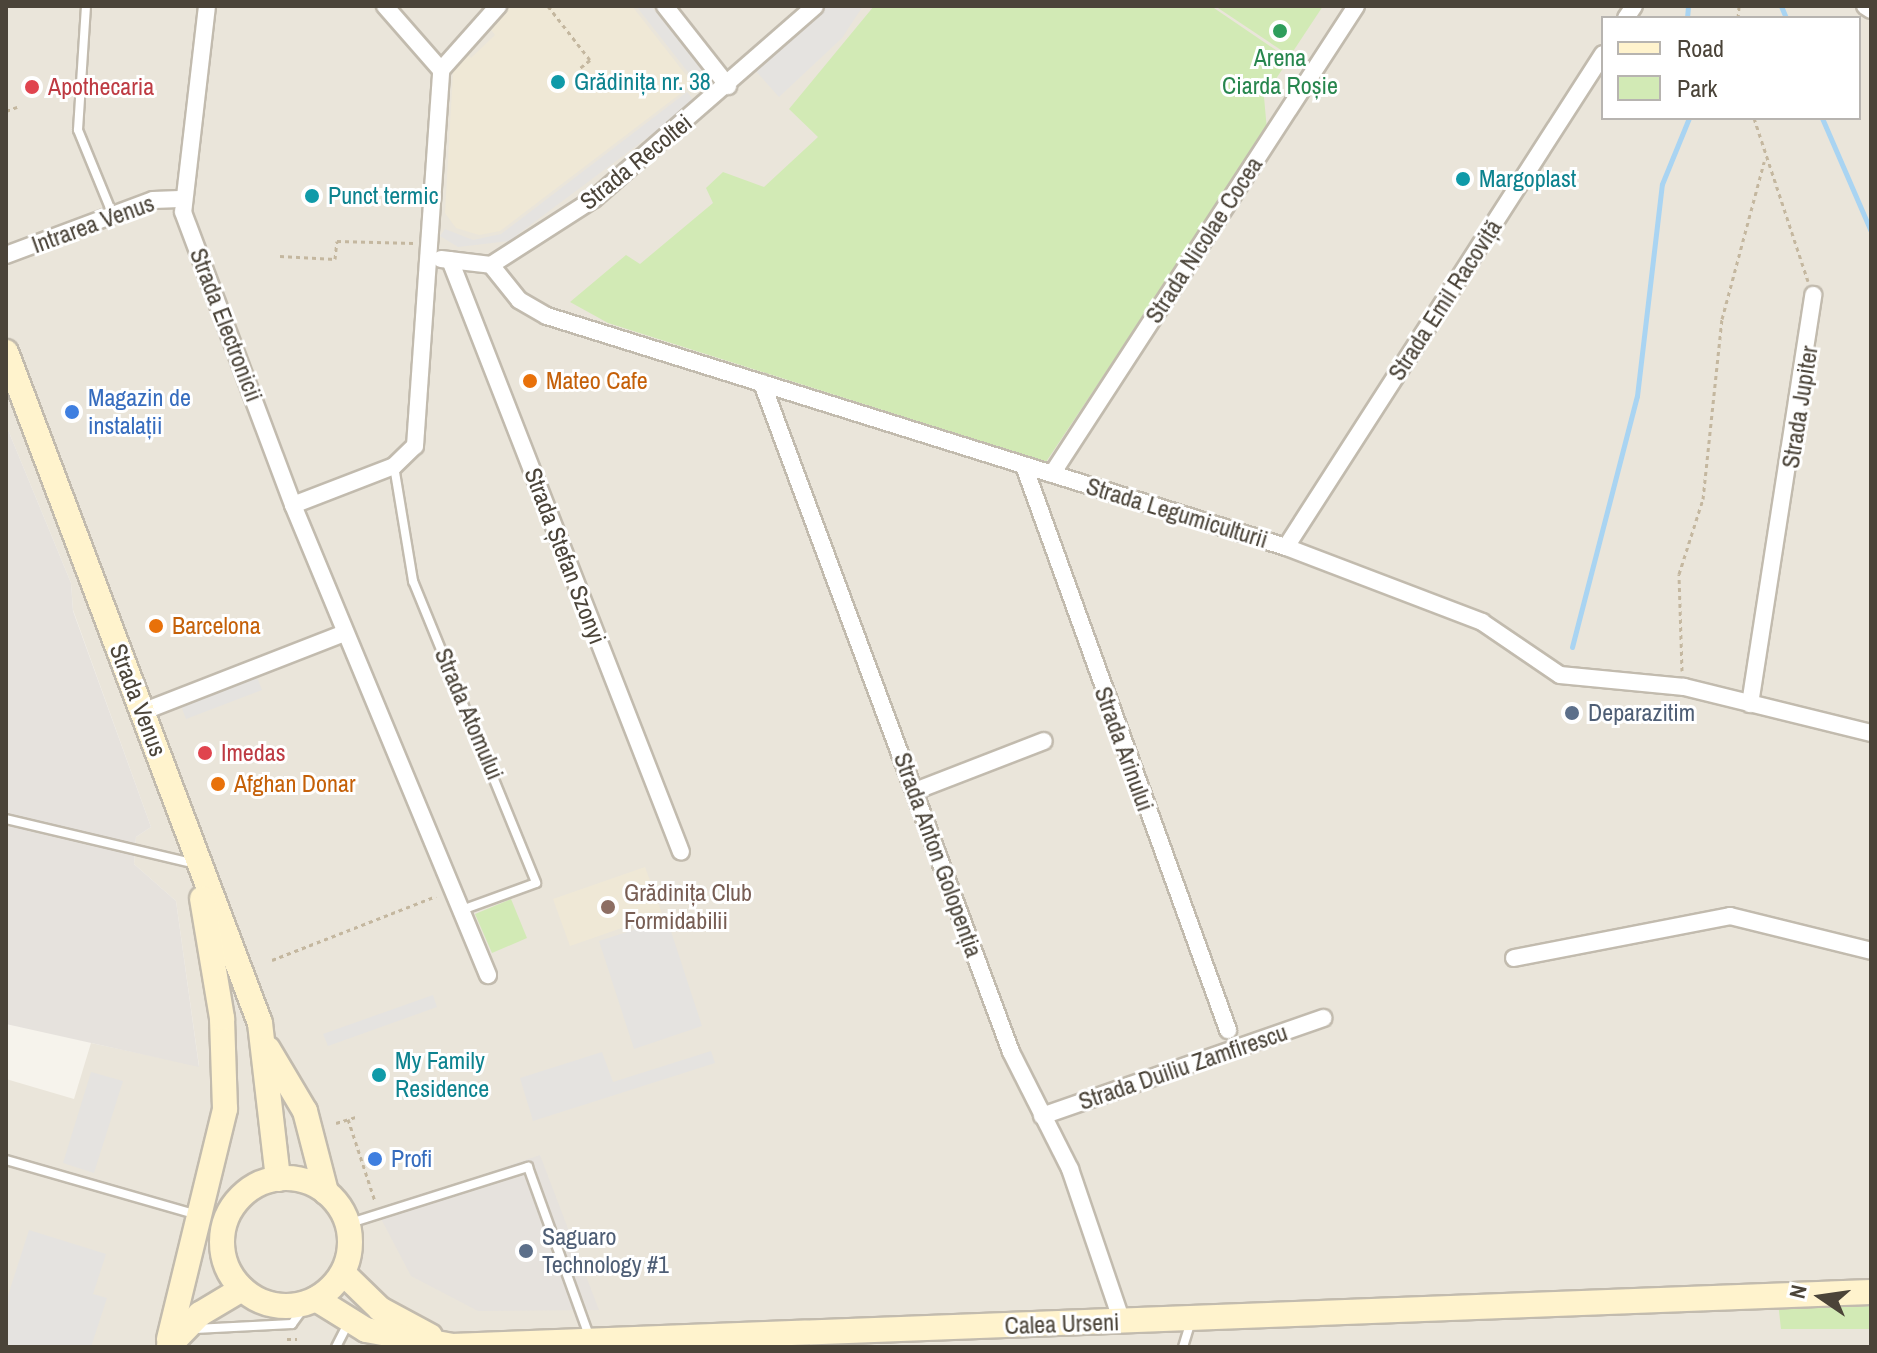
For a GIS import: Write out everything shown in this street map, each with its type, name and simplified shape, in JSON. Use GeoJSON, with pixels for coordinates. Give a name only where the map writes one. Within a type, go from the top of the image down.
{"type":"FeatureCollection","features":[{"type":"Feature","properties":{"kind":"main road","name":"Strada Venus"},"geometry":{"type":"LineString","coordinates":[[6,352],[268,1049],[305,1111],[326,1192]]}},
{"type":"Feature","properties":{"kind":"main road"},"geometry":{"type":"LineString","coordinates":[[171,1341],[225,1109],[226,1066],[197,865]]}},
{"type":"Feature","properties":{"kind":"main road","name":"Strada Venus"},"geometry":{"type":"LineString","coordinates":[[268,1049],[278,1179]]}},
{"type":"Feature","properties":{"kind":"main road"},"geometry":{"type":"LineString","coordinates":[[171,1341],[224,1227],[243,1195],[278,1179],[326,1192],[347,1224],[343,1273],[312,1301],[262,1302],[242,1289],[222,1250],[224,1227]]}},
{"type":"Feature","properties":{"kind":"main road"},"geometry":{"type":"LineString","coordinates":[[343,1273],[380,1309],[452,1346]]}},
{"type":"Feature","properties":{"kind":"main road"},"geometry":{"type":"LineString","coordinates":[[171,1341],[242,1289]]}},
{"type":"Feature","properties":{"kind":"main road","name":"Calea Urseni"},"geometry":{"type":"LineString","coordinates":[[312,1301],[349,1321],[399,1339],[452,1346],[1871,1292]]}},
{"type":"Feature","properties":{"kind":"street","name":"Strada Electronicii"},"geometry":{"type":"LineString","coordinates":[[207,6],[180,199],[293,505],[488,975]]}},
{"type":"Feature","properties":{"kind":"street"},"geometry":{"type":"LineString","coordinates":[[385,6],[441,70]]}},
{"type":"Feature","properties":{"kind":"street"},"geometry":{"type":"LineString","coordinates":[[293,505],[394,466],[415,446],[421,427],[441,70],[498,6]]}},
{"type":"Feature","properties":{"kind":"street"},"geometry":{"type":"LineString","coordinates":[[665,6],[728,86]]}},
{"type":"Feature","properties":{"kind":"street","name":"Strada Recoltei"},"geometry":{"type":"LineString","coordinates":[[491,265],[594,199],[728,86],[815,6]]}},
{"type":"Feature","properties":{"kind":"street","name":"Strada Nicolae Cocea"},"geometry":{"type":"LineString","coordinates":[[1052,474],[1356,6]]}},
{"type":"Feature","properties":{"kind":"street"},"geometry":{"type":"LineString","coordinates":[[1865,6],[1871,10]]}},
{"type":"Feature","properties":{"kind":"street","name":"Strada Emil Racoviță"},"geometry":{"type":"LineString","coordinates":[[1286,547],[1601,57]]}},
{"type":"Feature","properties":{"kind":"street","name":"Intrarea Venus"},"geometry":{"type":"LineString","coordinates":[[6,255],[112,213],[180,199]]}},
{"type":"Feature","properties":{"kind":"street"},"geometry":{"type":"LineString","coordinates":[[433,251],[450,260],[491,265]]}},
{"type":"Feature","properties":{"kind":"street","name":"Strada Ștefan Szonyi"},"geometry":{"type":"LineString","coordinates":[[450,260],[681,852]]}},
{"type":"Feature","properties":{"kind":"street","name":"Strada Legumiculturii"},"geometry":{"type":"LineString","coordinates":[[491,265],[519,300],[547,316],[1286,547],[1469,616],[1560,675],[1684,687],[1869,728]]}},
{"type":"Feature","properties":{"kind":"street","name":"Strada Jupiter"},"geometry":{"type":"LineString","coordinates":[[1750,704],[1813,295]]}},
{"type":"Feature","properties":{"kind":"street","name":"Strada Anton Golopenția"},"geometry":{"type":"LineString","coordinates":[[762,383],[915,791],[1042,1116],[1085,1209],[1122,1322]]}},
{"type":"Feature","properties":{"kind":"street","name":"Strada Arinului"},"geometry":{"type":"LineString","coordinates":[[1024,466],[1228,1030]]}},
{"type":"Feature","properties":{"kind":"street"},"geometry":{"type":"LineString","coordinates":[[142,712],[345,633]]}},
{"type":"Feature","properties":{"kind":"street"},"geometry":{"type":"LineString","coordinates":[[915,791],[1044,741]]}},
{"type":"Feature","properties":{"kind":"street"},"geometry":{"type":"LineString","coordinates":[[1514,958],[1730,916],[1871,951]]}},
{"type":"Feature","properties":{"kind":"street","name":"Strada Duiliu Zamfirescu"},"geometry":{"type":"LineString","coordinates":[[1042,1116],[1323,1018]]}},
{"type":"Feature","properties":{"kind":"lane"},"geometry":{"type":"LineString","coordinates":[[86,6],[78,130],[112,213]]}},
{"type":"Feature","properties":{"kind":"lane","name":"Strada Atomului"},"geometry":{"type":"LineString","coordinates":[[394,466],[413,581],[536,883],[462,910]]}},
{"type":"Feature","properties":{"kind":"lane"},"geometry":{"type":"LineString","coordinates":[[6,819],[197,865]]}},
{"type":"Feature","properties":{"kind":"lane"},"geometry":{"type":"LineString","coordinates":[[6,1160],[202,1216]]}},
{"type":"Feature","properties":{"kind":"lane"},"geometry":{"type":"LineString","coordinates":[[347,1224],[528,1167],[590,1339]]}},
{"type":"Feature","properties":{"kind":"lane"},"geometry":{"type":"LineString","coordinates":[[171,1341],[292,1324],[312,1301]]}},
{"type":"Feature","properties":{"kind":"lane"},"geometry":{"type":"LineString","coordinates":[[1183,1347],[1191,1319]]}},
{"type":"Feature","properties":{"kind":"lane"},"geometry":{"type":"LineString","coordinates":[[336,1347],[349,1321]]}},
{"type":"Feature","properties":{"kind":"path"},"geometry":{"type":"LineString","coordinates":[[548,6],[590,60],[580,68]]}},
{"type":"Feature","properties":{"kind":"path"},"geometry":{"type":"LineString","coordinates":[[6,111],[17,107]]}},
{"type":"Feature","properties":{"kind":"path"},"geometry":{"type":"LineString","coordinates":[[1754,120],[1764,162],[1813,295]]}},
{"type":"Feature","properties":{"kind":"path"},"geometry":{"type":"LineString","coordinates":[[1684,687],[1679,574],[1703,499],[1722,319],[1764,162]]}},
{"type":"Feature","properties":{"kind":"path"},"geometry":{"type":"LineString","coordinates":[[280,256],[335,259],[337,241],[433,251]]}},
{"type":"Feature","properties":{"kind":"path"},"geometry":{"type":"LineString","coordinates":[[272,960],[451,891]]}},
{"type":"Feature","properties":{"kind":"path"},"geometry":{"type":"LineString","coordinates":[[336,1123],[356,1117]]}},
{"type":"Feature","properties":{"kind":"path"},"geometry":{"type":"LineString","coordinates":[[348,1119],[375,1201]]}},
{"type":"Feature","properties":{"kind":"shaded area"},"geometry":{"type":"Polygon","coordinates":[[[6,6],[1871,6],[1871,1347],[6,1347],[6,1079],[74,1099],[91,1043],[199,1066],[176,901],[134,864],[136,837],[151,827],[73,610],[71,583],[6,425],[6,6]]]}},
{"type":"Feature","properties":{"kind":"shaded area"},"geometry":{"type":"Polygon","coordinates":[[[510,6],[632,6],[693,84],[500,231],[479,235],[456,228],[445,213],[453,72],[464,50],[471,58],[495,35],[488,26],[510,6]]]}},
{"type":"Feature","properties":{"kind":"shaded area"},"geometry":{"type":"Polygon","coordinates":[[[636,6],[651,6],[705,74],[695,81],[636,6]]]}},
{"type":"Feature","properties":{"kind":"shaded area"},"geometry":{"type":"Polygon","coordinates":[[[822,6],[863,6],[842,38],[779,97],[755,70],[822,6]]]}},
{"type":"Feature","properties":{"kind":"shaded area"},"geometry":{"type":"Polygon","coordinates":[[[687,92],[695,102],[509,241],[458,247],[440,236],[445,229],[473,240],[501,234],[687,92]]]}},
{"type":"Feature","properties":{"kind":"shaded area"},"geometry":{"type":"Polygon","coordinates":[[[6,425],[71,583],[73,611],[151,827],[136,837],[134,864],[176,901],[199,1067],[6,1024],[6,425]]]}},
{"type":"Feature","properties":{"kind":"shaded area"},"geometry":{"type":"Polygon","coordinates":[[[257,677],[262,690],[186,719],[181,706],[257,677]]]}},
{"type":"Feature","properties":{"kind":"shaded area","name":"Grădinița Club Formidabilii"},"geometry":{"type":"Polygon","coordinates":[[[645,867],[662,914],[570,946],[553,899],[645,867]]]}},
{"type":"Feature","properties":{"kind":"shaded area"},"geometry":{"type":"Polygon","coordinates":[[[667,919],[702,1026],[634,1049],[599,941],[667,919]]]}},
{"type":"Feature","properties":{"kind":"shaded area"},"geometry":{"type":"Polygon","coordinates":[[[433,995],[437,1007],[328,1046],[323,1034],[433,995]]]}},
{"type":"Feature","properties":{"kind":"shaded area"},"geometry":{"type":"Polygon","coordinates":[[[711,1051],[715,1063],[533,1121],[520,1078],[602,1052],[613,1082],[711,1051]]]}},
{"type":"Feature","properties":{"kind":"shaded area"},"geometry":{"type":"Polygon","coordinates":[[[91,1072],[123,1081],[94,1173],[63,1163],[91,1072]]]}},
{"type":"Feature","properties":{"kind":"shaded area"},"geometry":{"type":"Polygon","coordinates":[[[540,1155],[599,1310],[478,1311],[411,1276],[377,1211],[540,1155]]]}},
{"type":"Feature","properties":{"kind":"shaded area"},"geometry":{"type":"Polygon","coordinates":[[[29,1230],[106,1254],[93,1294],[107,1298],[91,1347],[6,1347],[6,1302],[29,1230]]]}},
{"type":"Feature","properties":{"kind":"green space"},"geometry":{"type":"Polygon","coordinates":[[[874,6],[1211,6],[1289,59],[1264,97],[1267,130],[1046,462],[608,323],[570,302],[626,255],[640,264],[713,203],[706,188],[723,172],[764,187],[818,137],[789,109],[874,6]]]}},
{"type":"Feature","properties":{"kind":"green space","name":"Arena Ciarda Roșie"},"geometry":{"type":"Polygon","coordinates":[[[1215,6],[1323,6],[1290,56],[1215,6]]]}},
{"type":"Feature","properties":{"kind":"green space"},"geometry":{"type":"Polygon","coordinates":[[[511,899],[527,938],[492,953],[475,914],[511,899]]]}},
{"type":"Feature","properties":{"kind":"green space"},"geometry":{"type":"Polygon","coordinates":[[[1871,1300],[1871,1329],[1781,1329],[1778,1302],[1871,1300]]]}},
{"type":"Feature","properties":{"kind":"waterway"},"geometry":{"type":"LineString","coordinates":[[1687,16],[1688,6]]}},
{"type":"Feature","properties":{"kind":"waterway"},"geometry":{"type":"LineString","coordinates":[[1781,6],[1785,16]]}},
{"type":"Feature","properties":{"kind":"waterway"},"geometry":{"type":"LineString","coordinates":[[1572,647],[1637,396],[1662,184],[1688,120]]}},
{"type":"Feature","properties":{"kind":"waterway"},"geometry":{"type":"LineString","coordinates":[[1823,120],[1871,231]]}},
{"type":"Feature","properties":{"kind":"place","name":"Arena Ciarda Roșie"},"geometry":{"type":"Point","coordinates":[1280,31]}},
{"type":"Feature","properties":{"kind":"place","name":"Grădinița nr. 38"},"geometry":{"type":"Point","coordinates":[558,82]}},
{"type":"Feature","properties":{"kind":"place","name":"Apothecaria"},"geometry":{"type":"Point","coordinates":[32,87]}},
{"type":"Feature","properties":{"kind":"place","name":"Margoplast"},"geometry":{"type":"Point","coordinates":[1463,179]}},
{"type":"Feature","properties":{"kind":"place","name":"Punct termic"},"geometry":{"type":"Point","coordinates":[312,196]}},
{"type":"Feature","properties":{"kind":"place","name":"Mateo Cafe"},"geometry":{"type":"Point","coordinates":[530,381]}},
{"type":"Feature","properties":{"kind":"place","name":"Magazin de instalații"},"geometry":{"type":"Point","coordinates":[72,412]}},
{"type":"Feature","properties":{"kind":"place","name":"Barcelona"},"geometry":{"type":"Point","coordinates":[156,626]}},
{"type":"Feature","properties":{"kind":"place","name":"Deparazitim"},"geometry":{"type":"Point","coordinates":[1572,713]}},
{"type":"Feature","properties":{"kind":"place","name":"Imedas"},"geometry":{"type":"Point","coordinates":[205,753]}},
{"type":"Feature","properties":{"kind":"place","name":"Afghan Donar"},"geometry":{"type":"Point","coordinates":[218,784]}},
{"type":"Feature","properties":{"kind":"place","name":"Grădinița Club Formidabilii"},"geometry":{"type":"Point","coordinates":[608,907]}},
{"type":"Feature","properties":{"kind":"place","name":"My Family Residence"},"geometry":{"type":"Point","coordinates":[379,1075]}},
{"type":"Feature","properties":{"kind":"place","name":"Profi"},"geometry":{"type":"Point","coordinates":[375,1159]}},
{"type":"Feature","properties":{"kind":"place","name":"Saguaro Technology #1"},"geometry":{"type":"Point","coordinates":[526,1251]}}]}
